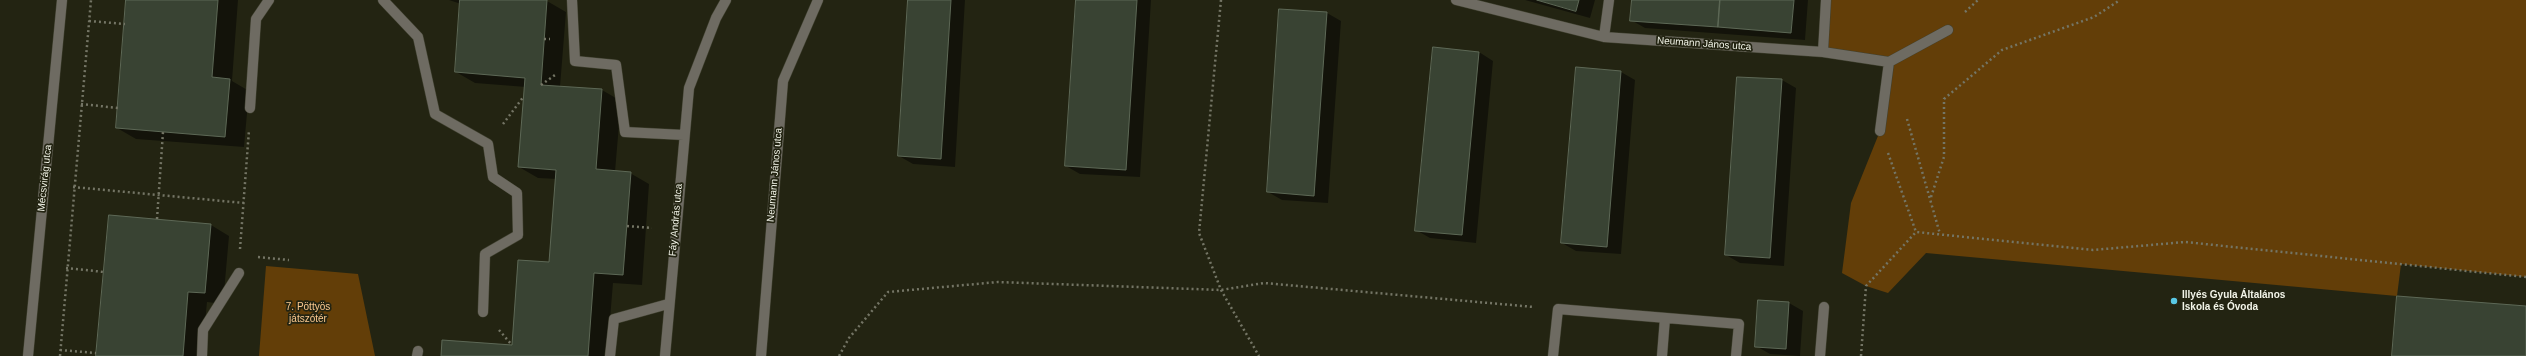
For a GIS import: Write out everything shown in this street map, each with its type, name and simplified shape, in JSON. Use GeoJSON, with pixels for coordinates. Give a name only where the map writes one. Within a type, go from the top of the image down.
{"type":"FeatureCollection","features":[{"type":"Feature","properties":{"kind":"street","name":"Mécsvirág utca"},"geometry":{"type":"LineString","coordinates":[[28,356],[62,0]]}},
{"type":"Feature","properties":{"kind":"street"},"geometry":{"type":"LineString","coordinates":[[250,108],[256,19],[269,0]]}},
{"type":"Feature","properties":{"kind":"street"},"geometry":{"type":"LineString","coordinates":[[382,0],[418,37],[435,114],[488,144],[493,177],[517,193],[518,235],[485,254],[483,312]]}},
{"type":"Feature","properties":{"kind":"street"},"geometry":{"type":"LineString","coordinates":[[572,0],[575,61],[616,65],[625,132],[684,135]]}},
{"type":"Feature","properties":{"kind":"street","name":"Fáy András utca"},"geometry":{"type":"LineString","coordinates":[[664,356],[689,88],[716,18],[726,0]]}},
{"type":"Feature","properties":{"kind":"street","name":"Neumann János utca"},"geometry":{"type":"LineString","coordinates":[[761,356],[783,81],[818,0]]}},
{"type":"Feature","properties":{"kind":"street","name":"Neumann János utca"},"geometry":{"type":"LineString","coordinates":[[1456,0],[1604,37],[1823,52],[1889,62]]}},
{"type":"Feature","properties":{"kind":"street"},"geometry":{"type":"LineString","coordinates":[[1604,37],[1609,0]]}},
{"type":"Feature","properties":{"kind":"street"},"geometry":{"type":"LineString","coordinates":[[1823,52],[1826,0]]}},
{"type":"Feature","properties":{"kind":"street"},"geometry":{"type":"LineString","coordinates":[[1880,131],[1889,62],[1948,30]]}},
{"type":"Feature","properties":{"kind":"street"},"geometry":{"type":"LineString","coordinates":[[202,356],[203,330],[239,273]]}},
{"type":"Feature","properties":{"kind":"street"},"geometry":{"type":"LineString","coordinates":[[610,356],[614,319],[668,304]]}},
{"type":"Feature","properties":{"kind":"street"},"geometry":{"type":"LineString","coordinates":[[1820,356],[1824,307]]}},
{"type":"Feature","properties":{"kind":"street"},"geometry":{"type":"LineString","coordinates":[[1554,356],[1558,309],[1739,324],[1736,356]]}},
{"type":"Feature","properties":{"kind":"street"},"geometry":{"type":"LineString","coordinates":[[1662,356],[1665,318]]}},
{"type":"Feature","properties":{"kind":"path"},"geometry":{"type":"LineString","coordinates":[[60,356],[66,268],[90,0]]}},
{"type":"Feature","properties":{"kind":"path"},"geometry":{"type":"LineString","coordinates":[[1221,0],[1199,233],[1221,290],[1259,356]]}},
{"type":"Feature","properties":{"kind":"path"},"geometry":{"type":"LineString","coordinates":[[1931,197],[1944,157],[1944,99],[2002,50],[2094,17],[2120,0]]}},
{"type":"Feature","properties":{"kind":"path"},"geometry":{"type":"LineString","coordinates":[[88,21],[125,24]]}},
{"type":"Feature","properties":{"kind":"path"},"geometry":{"type":"LineString","coordinates":[[488,144],[524,96]]}},
{"type":"Feature","properties":{"kind":"path"},"geometry":{"type":"LineString","coordinates":[[81,104],[118,108]]}},
{"type":"Feature","properties":{"kind":"path"},"geometry":{"type":"LineString","coordinates":[[239,273],[250,108]]}},
{"type":"Feature","properties":{"kind":"path"},"geometry":{"type":"LineString","coordinates":[[1905,115],[1931,197],[1940,234]]}},
{"type":"Feature","properties":{"kind":"path"},"geometry":{"type":"LineString","coordinates":[[1880,131],[1916,232]]}},
{"type":"Feature","properties":{"kind":"path"},"geometry":{"type":"LineString","coordinates":[[157,220],[163,132]]}},
{"type":"Feature","properties":{"kind":"path"},"geometry":{"type":"LineString","coordinates":[[44,184],[244,203]]}},
{"type":"Feature","properties":{"kind":"path"},"geometry":{"type":"LineString","coordinates":[[627,226],[656,228]]}},
{"type":"Feature","properties":{"kind":"path"},"geometry":{"type":"LineString","coordinates":[[1916,232],[2093,250],[2185,242],[2526,277]]}},
{"type":"Feature","properties":{"kind":"path"},"geometry":{"type":"LineString","coordinates":[[1861,356],[1866,286],[1916,232]]}},
{"type":"Feature","properties":{"kind":"path"},"geometry":{"type":"LineString","coordinates":[[240,256],[288,260]]}},
{"type":"Feature","properties":{"kind":"path"},"geometry":{"type":"LineString","coordinates":[[66,268],[104,272]]}},
{"type":"Feature","properties":{"kind":"path"},"geometry":{"type":"LineString","coordinates":[[839,356],[849,338],[888,292],[998,282],[1221,290],[1264,282],[1558,309]]}},
{"type":"Feature","properties":{"kind":"path"},"geometry":{"type":"LineString","coordinates":[[60,350],[96,353]]}},
{"type":"Feature","properties":{"kind":"green space"},"geometry":{"type":"Polygon","coordinates":[[[1826,0],[2526,0],[2526,277],[2401,264],[2397,296],[1926,253],[1888,293],[1866,286],[1842,273],[1851,203],[1880,131],[1889,63],[1823,52],[1826,0]]]}},
{"type":"Feature","properties":{"kind":"green space","name":"7. Pöttyös játszótér"},"geometry":{"type":"Polygon","coordinates":[[[266,266],[358,274],[375,356],[259,356],[266,266]]]}},
{"type":"Feature","properties":{"kind":"building"},"geometry":{"type":"Polygon","coordinates":[[[126,0],[218,0],[212,77],[230,79],[225,137],[116,128],[126,0]]]}},
{"type":"Feature","properties":{"kind":"building"},"geometry":{"type":"Polygon","coordinates":[[[460,0],[547,0],[541,85],[602,89],[596,169],[631,172],[623,275],[594,273],[588,356],[441,356],[442,340],[512,345],[518,260],[549,262],[556,170],[518,167],[525,78],[455,72],[460,0]]]}},
{"type":"Feature","properties":{"kind":"building"},"geometry":{"type":"Polygon","coordinates":[[[908,0],[951,0],[941,159],[898,156],[908,0]]]}},
{"type":"Feature","properties":{"kind":"building"},"geometry":{"type":"Polygon","coordinates":[[[1076,0],[1137,0],[1126,170],[1065,166],[1076,0]]]}},
{"type":"Feature","properties":{"kind":"building"},"geometry":{"type":"Polygon","coordinates":[[[1537,0],[1579,0],[1576,11],[1537,0]]]}},
{"type":"Feature","properties":{"kind":"building"},"geometry":{"type":"Polygon","coordinates":[[[1632,0],[1720,0],[1718,27],[1630,21],[1632,0]]]}},
{"type":"Feature","properties":{"kind":"building"},"geometry":{"type":"Polygon","coordinates":[[[1720,0],[1794,0],[1791,33],[1718,27],[1720,0]]]}},
{"type":"Feature","properties":{"kind":"building"},"geometry":{"type":"Polygon","coordinates":[[[1279,9],[1327,12],[1314,196],[1267,192],[1279,9]]]}},
{"type":"Feature","properties":{"kind":"building"},"geometry":{"type":"Polygon","coordinates":[[[1433,47],[1479,52],[1462,235],[1415,231],[1433,47]]]}},
{"type":"Feature","properties":{"kind":"building"},"geometry":{"type":"Polygon","coordinates":[[[1576,67],[1621,71],[1607,247],[1561,243],[1576,67]]]}},
{"type":"Feature","properties":{"kind":"building"},"geometry":{"type":"Polygon","coordinates":[[[1737,77],[1782,79],[1770,258],[1725,255],[1737,77]]]}},
{"type":"Feature","properties":{"kind":"building"},"geometry":{"type":"Polygon","coordinates":[[[109,215],[211,224],[205,293],[188,292],[183,356],[96,356],[109,215]]]}},
{"type":"Feature","properties":{"kind":"building"},"geometry":{"type":"Polygon","coordinates":[[[2397,296],[2526,306],[2526,356],[2392,356],[2397,296]]]}},
{"type":"Feature","properties":{"kind":"building"},"geometry":{"type":"Polygon","coordinates":[[[1758,300],[1789,302],[1786,349],[1755,347],[1758,300]]]}},
{"type":"Feature","properties":{"kind":"place","name":"Illyés Gyula Általános Iskola és Óvoda"},"geometry":{"type":"Point","coordinates":[2174,301]}}]}
